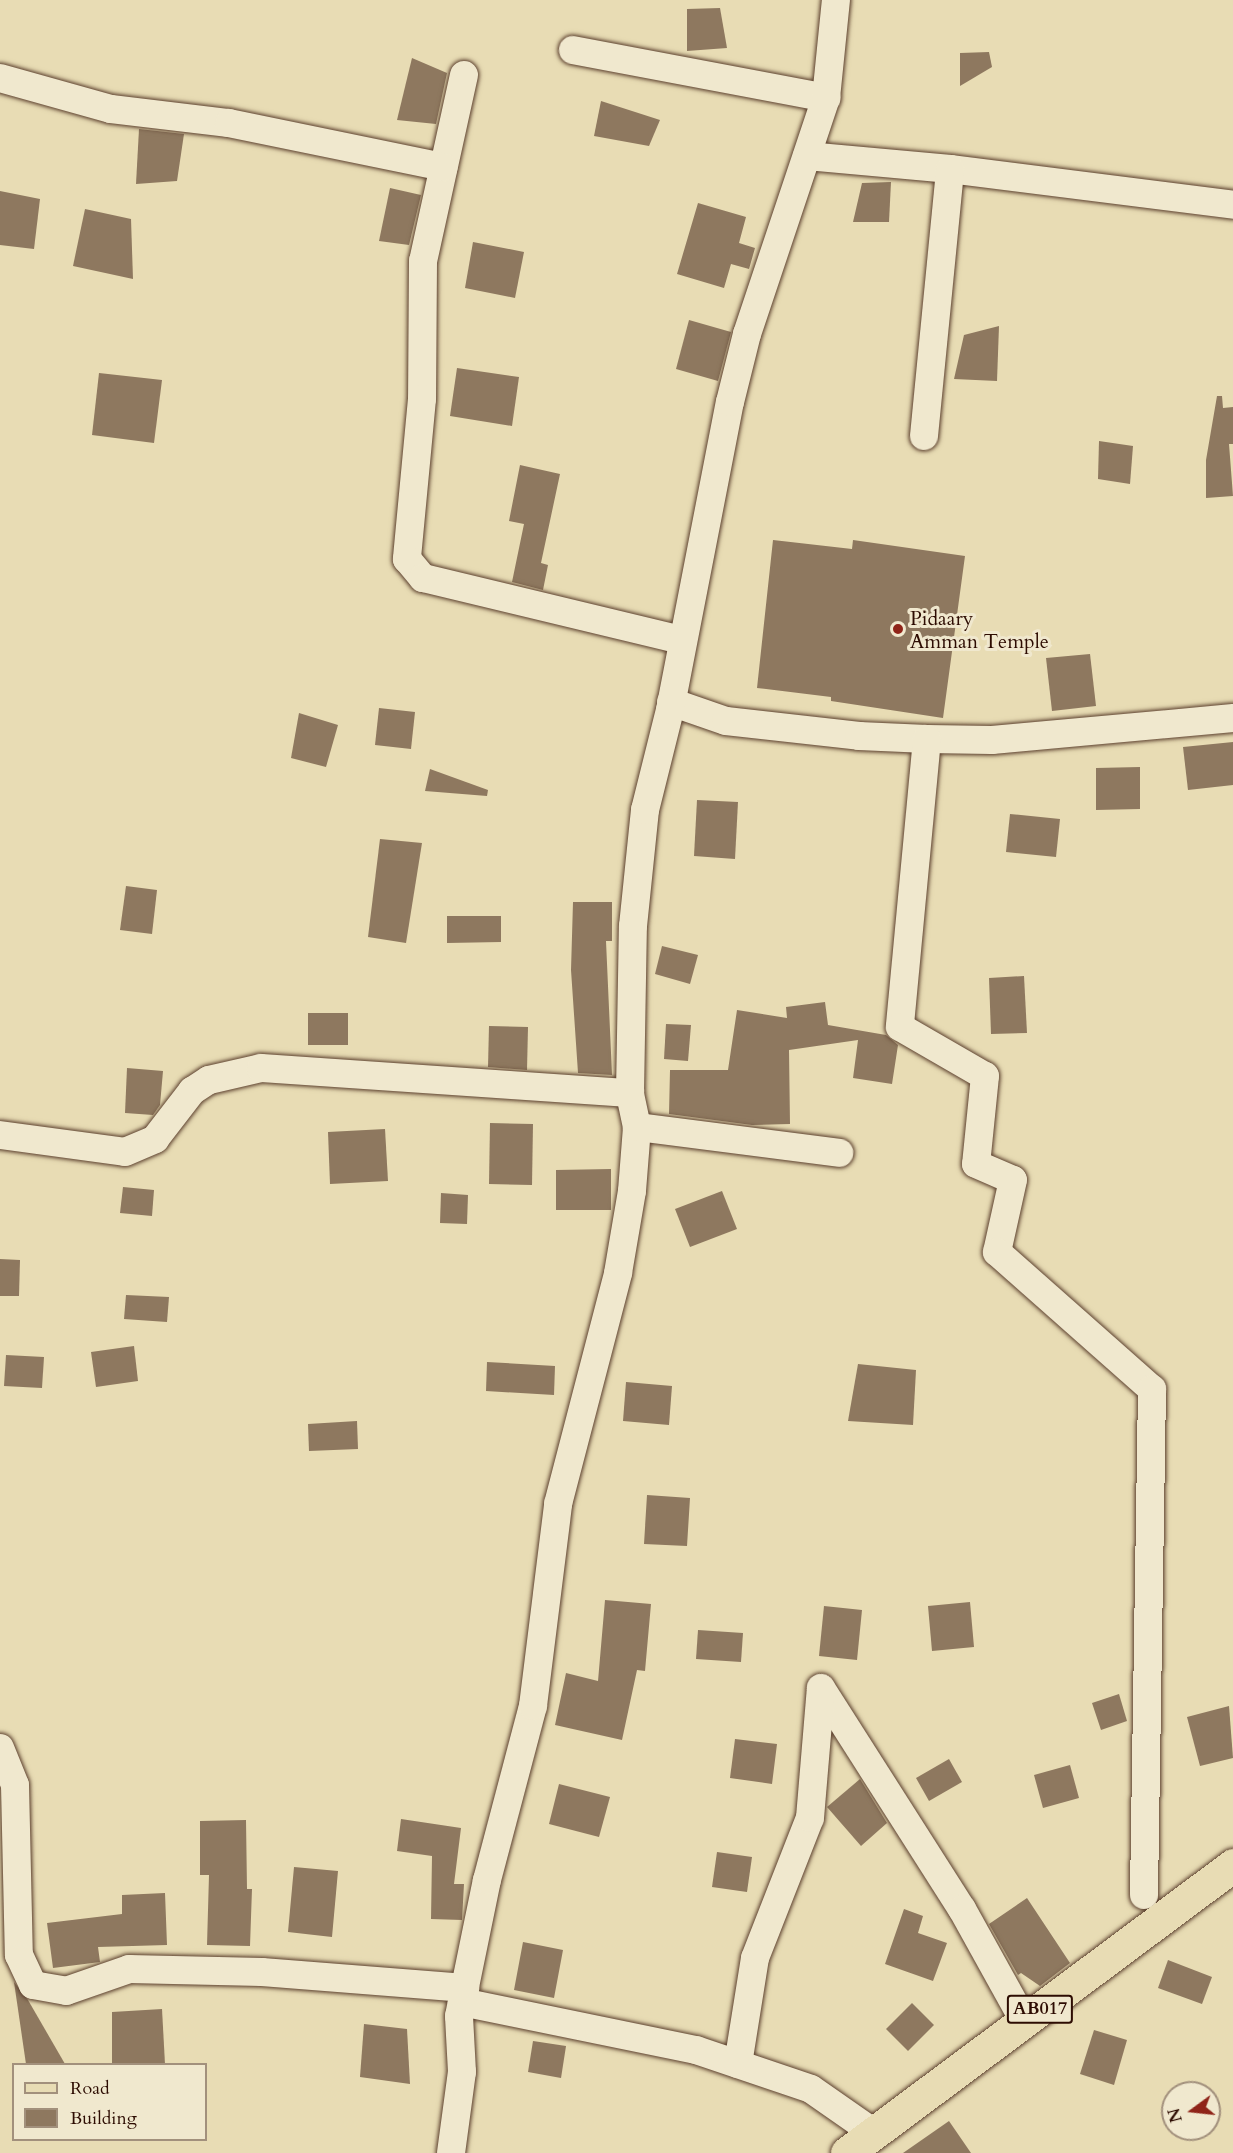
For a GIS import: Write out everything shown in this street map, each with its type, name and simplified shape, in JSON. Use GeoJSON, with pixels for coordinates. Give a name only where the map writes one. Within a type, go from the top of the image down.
{"type":"FeatureCollection","features":[{"type":"Feature","properties":{"kind":"main road","name":"AB017"},"geometry":{"type":"LineString","coordinates":[[847,2153],[1233,1864]]}},
{"type":"Feature","properties":{"kind":"street"},"geometry":{"type":"LineString","coordinates":[[451,2153],[462,2072],[464,1995],[488,1880],[533,1706],[558,1504],[618,1273],[632,1191],[637,1127],[630,1093],[633,926],[645,810],[671,702],[681,640],[744,345],[826,98],[836,0]]}},
{"type":"Feature","properties":{"kind":"street"},"geometry":{"type":"LineString","coordinates":[[573,50],[826,98]]}},
{"type":"Feature","properties":{"kind":"street"},"geometry":{"type":"LineString","coordinates":[[464,75],[423,261],[423,399],[407,559],[423,578],[681,640]]}},
{"type":"Feature","properties":{"kind":"street"},"geometry":{"type":"LineString","coordinates":[[0,78],[111,109],[229,123],[444,167]]}},
{"type":"Feature","properties":{"kind":"street"},"geometry":{"type":"LineString","coordinates":[[807,156],[950,169],[1233,205]]}},
{"type":"Feature","properties":{"kind":"street"},"geometry":{"type":"LineString","coordinates":[[924,436],[950,169]]}},
{"type":"Feature","properties":{"kind":"street"},"geometry":{"type":"LineString","coordinates":[[671,702],[726,721],[859,736],[927,739],[992,740],[1233,718]]}},
{"type":"Feature","properties":{"kind":"street"},"geometry":{"type":"LineString","coordinates":[[927,739],[900,1026],[985,1076],[976,1164],[1013,1180],[997,1252],[1152,1389],[1144,1895]]}},
{"type":"Feature","properties":{"kind":"street"},"geometry":{"type":"LineString","coordinates":[[0,1135],[125,1152],[155,1139],[192,1091],[209,1080],[261,1068],[630,1093]]}},
{"type":"Feature","properties":{"kind":"street"},"geometry":{"type":"LineString","coordinates":[[637,1127],[839,1153]]}},
{"type":"Feature","properties":{"kind":"street"},"geometry":{"type":"LineString","coordinates":[[738,2064],[755,1958],[810,1818],[821,1688],[962,1910],[1024,2021]]}},
{"type":"Feature","properties":{"kind":"street"},"geometry":{"type":"LineString","coordinates":[[0,1748],[15,1785],[19,1955],[33,1985],[66,1991],[129,1969],[262,1972],[464,1995],[696,2050],[738,2064],[811,2090],[874,2133]]}},
{"type":"Feature","properties":{"kind":"building"},"geometry":{"type":"Polygon","coordinates":[[[720,8],[727,48],[687,51],[687,9],[720,8]]]}},
{"type":"Feature","properties":{"kind":"building"},"geometry":{"type":"Polygon","coordinates":[[[989,52],[992,67],[960,86],[960,53],[989,52]]]}},
{"type":"Feature","properties":{"kind":"building"},"geometry":{"type":"Polygon","coordinates":[[[412,58],[447,73],[436,124],[397,120],[412,58]]]}},
{"type":"Feature","properties":{"kind":"building"},"geometry":{"type":"Polygon","coordinates":[[[601,101],[660,120],[649,146],[594,136],[601,101]]]}},
{"type":"Feature","properties":{"kind":"building"},"geometry":{"type":"Polygon","coordinates":[[[139,129],[184,134],[177,181],[136,184],[139,129]]]}},
{"type":"Feature","properties":{"kind":"building"},"geometry":{"type":"Polygon","coordinates":[[[891,182],[889,222],[853,222],[862,183],[891,182]]]}},
{"type":"Feature","properties":{"kind":"building"},"geometry":{"type":"Polygon","coordinates":[[[390,188],[421,195],[409,245],[379,241],[390,188]]]}},
{"type":"Feature","properties":{"kind":"building"},"geometry":{"type":"Polygon","coordinates":[[[0,191],[40,199],[34,249],[0,245],[0,191]]]}},
{"type":"Feature","properties":{"kind":"building"},"geometry":{"type":"Polygon","coordinates":[[[698,203],[746,217],[739,243],[755,248],[749,269],[731,264],[724,288],[677,274],[698,203]]]}},
{"type":"Feature","properties":{"kind":"building"},"geometry":{"type":"Polygon","coordinates":[[[85,209],[131,219],[133,279],[73,266],[85,209]]]}},
{"type":"Feature","properties":{"kind":"building"},"geometry":{"type":"Polygon","coordinates":[[[473,242],[524,252],[515,298],[465,288],[473,242]]]}},
{"type":"Feature","properties":{"kind":"building"},"geometry":{"type":"Polygon","coordinates":[[[689,320],[731,332],[718,381],[676,369],[689,320]]]}},
{"type":"Feature","properties":{"kind":"building"},"geometry":{"type":"Polygon","coordinates":[[[999,326],[997,381],[954,379],[964,335],[999,326]]]}},
{"type":"Feature","properties":{"kind":"building"},"geometry":{"type":"Polygon","coordinates":[[[457,368],[519,377],[512,426],[450,416],[457,368]]]}},
{"type":"Feature","properties":{"kind":"building"},"geometry":{"type":"Polygon","coordinates":[[[99,373],[162,380],[154,443],[92,435],[99,373]]]}},
{"type":"Feature","properties":{"kind":"building"},"geometry":{"type":"Polygon","coordinates":[[[1217,396],[1222,396],[1223,408],[1233,407],[1233,444],[1229,444],[1233,496],[1206,498],[1206,460],[1217,396]]]}},
{"type":"Feature","properties":{"kind":"building"},"geometry":{"type":"Polygon","coordinates":[[[1099,441],[1133,446],[1130,484],[1098,479],[1099,441]]]}},
{"type":"Feature","properties":{"kind":"building"},"geometry":{"type":"Polygon","coordinates":[[[520,465],[560,474],[541,563],[548,565],[543,590],[512,582],[524,524],[509,521],[520,465]]]}},
{"type":"Feature","properties":{"kind":"building","name":"Pidaary Amman Temple"},"geometry":{"type":"Polygon","coordinates":[[[773,540],[852,549],[853,540],[965,556],[943,718],[831,701],[831,697],[757,688],[773,540]]]}},
{"type":"Feature","properties":{"kind":"building"},"geometry":{"type":"Polygon","coordinates":[[[1090,654],[1096,706],[1052,711],[1046,658],[1090,654]]]}},
{"type":"Feature","properties":{"kind":"building"},"geometry":{"type":"Polygon","coordinates":[[[379,708],[415,712],[411,749],[375,745],[379,708]]]}},
{"type":"Feature","properties":{"kind":"building"},"geometry":{"type":"Polygon","coordinates":[[[299,713],[338,725],[326,767],[291,758],[299,713]]]}},
{"type":"Feature","properties":{"kind":"building"},"geometry":{"type":"Polygon","coordinates":[[[1233,742],[1233,785],[1188,790],[1183,747],[1233,742]]]}},
{"type":"Feature","properties":{"kind":"building"},"geometry":{"type":"Polygon","coordinates":[[[1140,767],[1140,809],[1096,810],[1096,768],[1140,767]]]}},
{"type":"Feature","properties":{"kind":"building"},"geometry":{"type":"Polygon","coordinates":[[[430,769],[488,790],[487,796],[425,791],[430,769]]]}},
{"type":"Feature","properties":{"kind":"building"},"geometry":{"type":"Polygon","coordinates":[[[697,800],[738,802],[735,859],[694,856],[697,800]]]}},
{"type":"Feature","properties":{"kind":"building"},"geometry":{"type":"Polygon","coordinates":[[[1010,814],[1060,819],[1056,857],[1006,852],[1010,814]]]}},
{"type":"Feature","properties":{"kind":"building"},"geometry":{"type":"Polygon","coordinates":[[[380,839],[422,843],[406,943],[368,937],[380,839]]]}},
{"type":"Feature","properties":{"kind":"building"},"geometry":{"type":"Polygon","coordinates":[[[126,886],[157,890],[152,934],[120,930],[126,886]]]}},
{"type":"Feature","properties":{"kind":"building"},"geometry":{"type":"Polygon","coordinates":[[[573,902],[612,902],[612,941],[606,941],[612,1075],[578,1073],[571,970],[573,902]]]}},
{"type":"Feature","properties":{"kind":"building"},"geometry":{"type":"Polygon","coordinates":[[[447,916],[501,916],[501,942],[447,943],[447,916]]]}},
{"type":"Feature","properties":{"kind":"building"},"geometry":{"type":"Polygon","coordinates":[[[662,946],[698,955],[690,984],[655,974],[662,946]]]}},
{"type":"Feature","properties":{"kind":"building"},"geometry":{"type":"Polygon","coordinates":[[[1024,976],[1027,1033],[991,1034],[989,978],[1024,976]]]}},
{"type":"Feature","properties":{"kind":"building"},"geometry":{"type":"Polygon","coordinates":[[[825,1002],[828,1025],[886,1035],[898,1045],[892,1084],[853,1078],[858,1040],[789,1050],[790,1124],[752,1125],[669,1114],[670,1070],[728,1070],[737,1010],[787,1018],[786,1007],[825,1002]]]}},
{"type":"Feature","properties":{"kind":"building"},"geometry":{"type":"Polygon","coordinates":[[[308,1013],[348,1013],[348,1045],[308,1045],[308,1013]]]}},
{"type":"Feature","properties":{"kind":"building"},"geometry":{"type":"Polygon","coordinates":[[[666,1024],[691,1025],[688,1061],[664,1059],[666,1024]]]}},
{"type":"Feature","properties":{"kind":"building"},"geometry":{"type":"Polygon","coordinates":[[[489,1026],[528,1027],[527,1070],[488,1067],[489,1026]]]}},
{"type":"Feature","properties":{"kind":"building"},"geometry":{"type":"Polygon","coordinates":[[[127,1068],[163,1071],[160,1105],[153,1115],[125,1113],[127,1068]]]}},
{"type":"Feature","properties":{"kind":"building"},"geometry":{"type":"Polygon","coordinates":[[[490,1123],[533,1124],[532,1185],[489,1184],[490,1123]]]}},
{"type":"Feature","properties":{"kind":"building"},"geometry":{"type":"Polygon","coordinates":[[[385,1129],[388,1181],[330,1184],[328,1132],[385,1129]]]}},
{"type":"Feature","properties":{"kind":"building"},"geometry":{"type":"Polygon","coordinates":[[[611,1169],[611,1210],[556,1210],[556,1170],[611,1169]]]}},
{"type":"Feature","properties":{"kind":"building"},"geometry":{"type":"Polygon","coordinates":[[[123,1187],[154,1190],[152,1216],[120,1213],[123,1187]]]}},
{"type":"Feature","properties":{"kind":"building"},"geometry":{"type":"Polygon","coordinates":[[[722,1191],[737,1229],[690,1247],[675,1209],[722,1191]]]}},
{"type":"Feature","properties":{"kind":"building"},"geometry":{"type":"Polygon","coordinates":[[[441,1193],[468,1195],[467,1224],[440,1223],[441,1193]]]}},
{"type":"Feature","properties":{"kind":"building"},"geometry":{"type":"Polygon","coordinates":[[[0,1259],[20,1260],[19,1296],[0,1296],[0,1259]]]}},
{"type":"Feature","properties":{"kind":"building"},"geometry":{"type":"Polygon","coordinates":[[[126,1295],[169,1297],[167,1322],[124,1319],[126,1295]]]}},
{"type":"Feature","properties":{"kind":"building"},"geometry":{"type":"Polygon","coordinates":[[[134,1346],[138,1381],[96,1387],[91,1352],[134,1346]]]}},
{"type":"Feature","properties":{"kind":"building"},"geometry":{"type":"Polygon","coordinates":[[[6,1355],[44,1357],[42,1388],[4,1386],[6,1355]]]}},
{"type":"Feature","properties":{"kind":"building"},"geometry":{"type":"Polygon","coordinates":[[[487,1362],[555,1366],[554,1395],[486,1391],[487,1362]]]}},
{"type":"Feature","properties":{"kind":"building"},"geometry":{"type":"Polygon","coordinates":[[[858,1364],[916,1370],[913,1425],[848,1421],[858,1364]]]}},
{"type":"Feature","properties":{"kind":"building"},"geometry":{"type":"Polygon","coordinates":[[[626,1382],[672,1386],[669,1425],[623,1421],[626,1382]]]}},
{"type":"Feature","properties":{"kind":"building"},"geometry":{"type":"Polygon","coordinates":[[[357,1421],[358,1449],[309,1451],[308,1424],[357,1421]]]}},
{"type":"Feature","properties":{"kind":"building"},"geometry":{"type":"Polygon","coordinates":[[[647,1495],[690,1498],[687,1546],[644,1544],[647,1495]]]}},
{"type":"Feature","properties":{"kind":"building"},"geometry":{"type":"Polygon","coordinates":[[[605,1600],[651,1604],[645,1671],[637,1670],[622,1740],[555,1725],[566,1673],[598,1681],[605,1600]]]}},
{"type":"Feature","properties":{"kind":"building"},"geometry":{"type":"Polygon","coordinates":[[[970,1602],[974,1647],[932,1651],[928,1606],[970,1602]]]}},
{"type":"Feature","properties":{"kind":"building"},"geometry":{"type":"Polygon","coordinates":[[[824,1606],[862,1610],[857,1660],[819,1656],[824,1606]]]}},
{"type":"Feature","properties":{"kind":"building"},"geometry":{"type":"Polygon","coordinates":[[[698,1630],[743,1633],[741,1662],[696,1659],[698,1630]]]}},
{"type":"Feature","properties":{"kind":"building"},"geometry":{"type":"Polygon","coordinates":[[[1119,1694],[1127,1721],[1101,1730],[1092,1703],[1119,1694]]]}},
{"type":"Feature","properties":{"kind":"building"},"geometry":{"type":"Polygon","coordinates":[[[1229,1706],[1233,1758],[1200,1766],[1187,1717],[1229,1706]]]}},
{"type":"Feature","properties":{"kind":"building"},"geometry":{"type":"Polygon","coordinates":[[[735,1739],[777,1744],[772,1784],[730,1778],[735,1739]]]}},
{"type":"Feature","properties":{"kind":"building"},"geometry":{"type":"Polygon","coordinates":[[[949,1759],[962,1782],[929,1801],[916,1778],[949,1759]]]}},
{"type":"Feature","properties":{"kind":"building"},"geometry":{"type":"Polygon","coordinates":[[[1070,1765],[1079,1798],[1043,1808],[1034,1775],[1070,1765]]]}},
{"type":"Feature","properties":{"kind":"building"},"geometry":{"type":"Polygon","coordinates":[[[860,1779],[887,1823],[861,1846],[827,1807],[860,1779]]]}},
{"type":"Feature","properties":{"kind":"building"},"geometry":{"type":"Polygon","coordinates":[[[559,1784],[610,1797],[599,1837],[549,1824],[559,1784]]]}},
{"type":"Feature","properties":{"kind":"building"},"geometry":{"type":"Polygon","coordinates":[[[401,1819],[461,1828],[454,1884],[464,1884],[462,1920],[431,1919],[432,1856],[397,1851],[401,1819]]]}},
{"type":"Feature","properties":{"kind":"building"},"geometry":{"type":"Polygon","coordinates":[[[246,1820],[247,1889],[252,1889],[250,1946],[207,1945],[209,1875],[200,1875],[200,1821],[246,1820]]]}},
{"type":"Feature","properties":{"kind":"building"},"geometry":{"type":"Polygon","coordinates":[[[717,1852],[752,1857],[747,1892],[712,1887],[717,1852]]]}},
{"type":"Feature","properties":{"kind":"building"},"geometry":{"type":"Polygon","coordinates":[[[294,1867],[338,1871],[332,1937],[288,1932],[294,1867]]]}},
{"type":"Feature","properties":{"kind":"building"},"geometry":{"type":"Polygon","coordinates":[[[165,1893],[167,1945],[98,1947],[100,1962],[53,1968],[47,1923],[122,1914],[122,1895],[165,1893]]]}},
{"type":"Feature","properties":{"kind":"building"},"geometry":{"type":"Polygon","coordinates":[[[1027,1898],[1070,1963],[1040,1986],[1021,1973],[1018,1975],[989,1924],[1027,1898]]]}},
{"type":"Feature","properties":{"kind":"building"},"geometry":{"type":"Polygon","coordinates":[[[904,1909],[923,1916],[918,1933],[947,1943],[933,1981],[885,1964],[904,1909]]]}},
{"type":"Feature","properties":{"kind":"building"},"geometry":{"type":"Polygon","coordinates":[[[523,1942],[563,1950],[554,1998],[514,1990],[523,1942]]]}},
{"type":"Feature","properties":{"kind":"building"},"geometry":{"type":"Polygon","coordinates":[[[1168,1960],[1212,1977],[1202,2004],[1158,1988],[1168,1960]]]}},
{"type":"Feature","properties":{"kind":"building"},"geometry":{"type":"Polygon","coordinates":[[[14,1982],[28,2000],[64,2063],[26,2063],[14,1982]]]}},
{"type":"Feature","properties":{"kind":"building"},"geometry":{"type":"Polygon","coordinates":[[[912,2003],[934,2025],[908,2051],[886,2029],[912,2003]]]}},
{"type":"Feature","properties":{"kind":"building"},"geometry":{"type":"Polygon","coordinates":[[[162,2009],[165,2063],[112,2063],[112,2012],[162,2009]]]}},
{"type":"Feature","properties":{"kind":"building"},"geometry":{"type":"Polygon","coordinates":[[[364,2024],[407,2029],[410,2084],[360,2077],[364,2024]]]}},
{"type":"Feature","properties":{"kind":"building"},"geometry":{"type":"Polygon","coordinates":[[[1094,2030],[1127,2040],[1114,2085],[1080,2074],[1094,2030]]]}},
{"type":"Feature","properties":{"kind":"building"},"geometry":{"type":"Polygon","coordinates":[[[533,2041],[566,2046],[561,2078],[528,2072],[533,2041]]]}},
{"type":"Feature","properties":{"kind":"building"},"geometry":{"type":"Polygon","coordinates":[[[949,2121],[971,2153],[903,2153],[949,2121]]]}},
{"type":"Feature","properties":{"kind":"place","name":"Pidaary Amman Temple"},"geometry":{"type":"Point","coordinates":[898,629]}}]}
